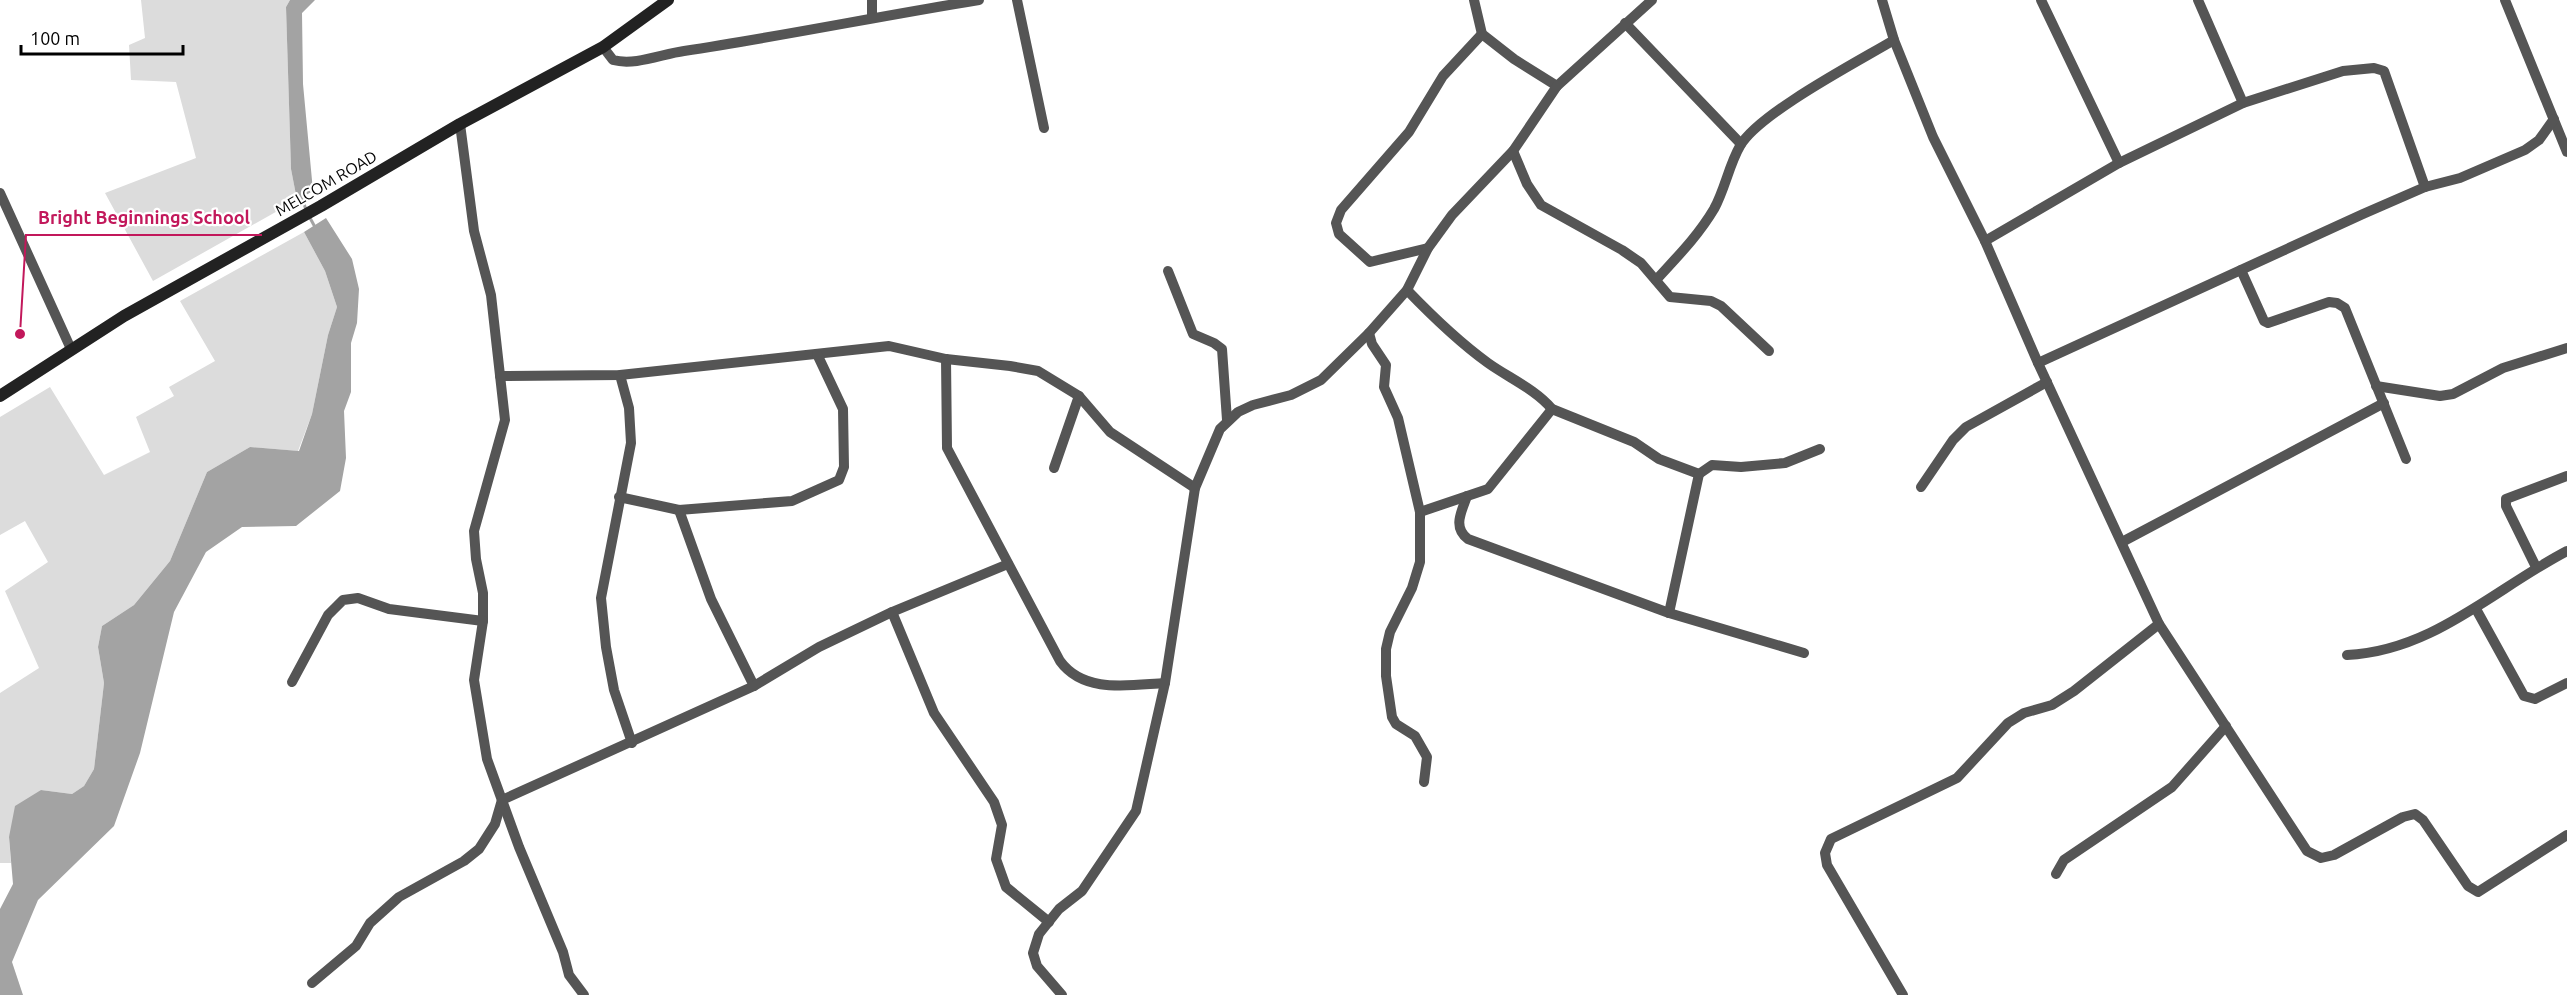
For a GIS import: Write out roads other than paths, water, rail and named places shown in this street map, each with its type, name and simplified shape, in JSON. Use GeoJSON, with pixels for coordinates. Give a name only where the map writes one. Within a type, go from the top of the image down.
{"type":"FeatureCollection","features":[{"type":"Feature","properties":{"kind":"main road","name":"MELCOM ROAD"},"geometry":{"type":"LineString","coordinates":[[0,396],[71,349],[210,266],[321,206],[460,124],[603,47],[669,0]]}},
{"type":"Feature","properties":{"kind":"street"},"geometry":{"type":"LineString","coordinates":[[872,0],[873,17]]}},
{"type":"Feature","properties":{"kind":"street"},"geometry":{"type":"LineString","coordinates":[[603,47],[613,60],[629,63],[658,55],[731,45],[873,17],[979,0]]}},
{"type":"Feature","properties":{"kind":"street"},"geometry":{"type":"LineString","coordinates":[[1017,0],[1044,128]]}},
{"type":"Feature","properties":{"kind":"street"},"geometry":{"type":"LineString","coordinates":[[1474,0],[1482,33],[1514,59],[1557,86]]}},
{"type":"Feature","properties":{"kind":"street"},"geometry":{"type":"LineString","coordinates":[[1062,995],[1037,966],[1033,953],[1039,934],[1059,909],[1082,891],[1136,811],[1165,683],[1195,488],[1220,429],[1227,420],[1253,405],[1291,394],[1321,380],[1369,333],[1407,290],[1428,248],[1482,181],[1513,151],[1557,86],[1652,0]]}},
{"type":"Feature","properties":{"kind":"street"},"geometry":{"type":"LineString","coordinates":[[1882,0],[1894,40],[1933,137],[1985,241],[2038,363],[2159,624],[2307,851],[2321,858],[2334,855],[2403,817],[2415,814],[2423,820],[2468,886],[2478,891],[2567,836]]}},
{"type":"Feature","properties":{"kind":"street"},"geometry":{"type":"LineString","coordinates":[[2041,0],[2119,163]]}},
{"type":"Feature","properties":{"kind":"street"},"geometry":{"type":"LineString","coordinates":[[2198,0],[2243,103]]}},
{"type":"Feature","properties":{"kind":"street"},"geometry":{"type":"LineString","coordinates":[[2505,0],[2567,152]]}},
{"type":"Feature","properties":{"kind":"street"},"geometry":{"type":"LineString","coordinates":[[1625,23],[1741,144]]}},
{"type":"Feature","properties":{"kind":"street"},"geometry":{"type":"LineString","coordinates":[[1428,248],[1370,262],[1339,234],[1336,223],[1341,210],[1409,132],[1443,76],[1482,33]]}},
{"type":"Feature","properties":{"kind":"street"},"geometry":{"type":"LineString","coordinates":[[1656,280],[1694,238],[1714,208],[1741,144],[1775,114],[1808,91],[1894,40]]}},
{"type":"Feature","properties":{"kind":"street"},"geometry":{"type":"LineString","coordinates":[[1985,241],[2119,163],[2243,103],[2343,71],[2379,69],[2387,78],[2425,187]]}},
{"type":"Feature","properties":{"kind":"street"},"geometry":{"type":"LineString","coordinates":[[2038,363],[2425,187],[2460,178],[2526,150],[2539,140],[2553,119]]}},
{"type":"Feature","properties":{"kind":"street"},"geometry":{"type":"LineString","coordinates":[[460,124],[474,231],[491,295],[505,420],[474,531],[476,559],[483,593],[483,621],[474,680],[488,759],[502,800],[563,952],[569,975],[584,995]]}},
{"type":"Feature","properties":{"kind":"street"},"geometry":{"type":"LineString","coordinates":[[1513,151],[1527,184],[1541,206],[1622,250],[1641,263],[1670,297],[1711,302],[1720,306],[1768,351]]}},
{"type":"Feature","properties":{"kind":"street"},"geometry":{"type":"LineString","coordinates":[[0,193],[71,349]]}},
{"type":"Feature","properties":{"kind":"street"},"geometry":{"type":"LineString","coordinates":[[2241,270],[2268,323],[2329,302],[2337,303],[2344,308],[2406,459]]}},
{"type":"Feature","properties":{"kind":"street"},"geometry":{"type":"LineString","coordinates":[[1168,271],[1193,334],[1222,349],[1227,420]]}},
{"type":"Feature","properties":{"kind":"street"},"geometry":{"type":"LineString","coordinates":[[1407,290],[1436,319],[1486,362],[1544,399],[1552,409],[1634,442],[1659,459],[1699,474]]}},
{"type":"Feature","properties":{"kind":"street"},"geometry":{"type":"LineString","coordinates":[[1369,333],[1372,344],[1386,365],[1384,387],[1398,418],[1420,512],[1420,562],[1412,588],[1390,632],[1386,649],[1386,676],[1392,717],[1396,724],[1415,736],[1427,757],[1424,782]]}},
{"type":"Feature","properties":{"kind":"street"},"geometry":{"type":"LineString","coordinates":[[500,376],[620,375],[889,346],[946,359],[1038,371],[1079,396],[1110,432],[1195,488]]}},
{"type":"Feature","properties":{"kind":"street"},"geometry":{"type":"LineString","coordinates":[[2376,386],[2440,396],[2453,394],[2503,368],[2567,348]]}},
{"type":"Feature","properties":{"kind":"street"},"geometry":{"type":"LineString","coordinates":[[619,496],[679,510],[792,501],[839,480],[844,467],[843,409],[817,354]]}},
{"type":"Feature","properties":{"kind":"street"},"geometry":{"type":"LineString","coordinates":[[946,359],[947,447],[1067,671],[1077,678],[1110,686],[1165,683]]}},
{"type":"Feature","properties":{"kind":"street"},"geometry":{"type":"LineString","coordinates":[[620,375],[629,408],[631,443],[601,598],[606,647],[614,690],[632,743]]}},
{"type":"Feature","properties":{"kind":"street"},"geometry":{"type":"LineString","coordinates":[[1921,487],[1953,440],[1966,427],[2047,382]]}},
{"type":"Feature","properties":{"kind":"street"},"geometry":{"type":"LineString","coordinates":[[1054,468],[1079,396]]}},
{"type":"Feature","properties":{"kind":"street"},"geometry":{"type":"LineString","coordinates":[[2122,542],[2384,403]]}},
{"type":"Feature","properties":{"kind":"street"},"geometry":{"type":"LineString","coordinates":[[1420,512],[1488,489],[1552,409]]}},
{"type":"Feature","properties":{"kind":"street"},"geometry":{"type":"LineString","coordinates":[[1669,613],[1699,474],[1712,465],[1741,467],[1785,463],[1820,449]]}},
{"type":"Feature","properties":{"kind":"street"},"geometry":{"type":"LineString","coordinates":[[2536,567],[2506,506],[2506,499],[2567,476]]}},
{"type":"Feature","properties":{"kind":"street"},"geometry":{"type":"LineString","coordinates":[[1467,496],[1458,521],[1462,535],[1468,539],[1669,613],[1804,653]]}},
{"type":"Feature","properties":{"kind":"street"},"geometry":{"type":"LineString","coordinates":[[679,510],[711,599],[754,686]]}},
{"type":"Feature","properties":{"kind":"street"},"geometry":{"type":"LineString","coordinates":[[2347,655],[2374,654],[2390,650],[2454,623],[2536,567],[2567,551]]}},
{"type":"Feature","properties":{"kind":"street"},"geometry":{"type":"LineString","coordinates":[[502,800],[754,686],[819,647],[892,612],[1008,564]]}},
{"type":"Feature","properties":{"kind":"street"},"geometry":{"type":"LineString","coordinates":[[292,682],[328,615],[343,600],[358,598],[389,609],[483,621]]}},
{"type":"Feature","properties":{"kind":"street"},"geometry":{"type":"LineString","coordinates":[[2476,609],[2529,699],[2535,699],[2567,683]]}},
{"type":"Feature","properties":{"kind":"street"},"geometry":{"type":"LineString","coordinates":[[892,612],[934,713],[994,802],[1002,825],[996,859],[1006,887],[1049,922]]}},
{"type":"Feature","properties":{"kind":"street"},"geometry":{"type":"LineString","coordinates":[[1903,995],[1827,865],[1826,844],[1831,839],[1956,778],[2008,723],[2024,713],[2052,705],[2074,691],[2159,624]]}},
{"type":"Feature","properties":{"kind":"street"},"geometry":{"type":"LineString","coordinates":[[2056,874],[2064,860],[2172,787],[2226,726]]}},
{"type":"Feature","properties":{"kind":"street"},"geometry":{"type":"LineString","coordinates":[[312,984],[356,946],[370,922],[399,897],[464,861],[479,849],[495,824],[502,800]]}},
{"type":"Feature","properties":{"kind":"waterway"},"geometry":{"type":"LineString","coordinates":[[301,194],[306,210]]}},
{"type":"Feature","properties":{"kind":"waterway"},"geometry":{"type":"LineString","coordinates":[[309,216],[316,229]]}},
{"type":"Feature","properties":{"kind":"place","name":"Bright Beginnings School"},"geometry":{"type":"Point","coordinates":[20,334]}}]}
